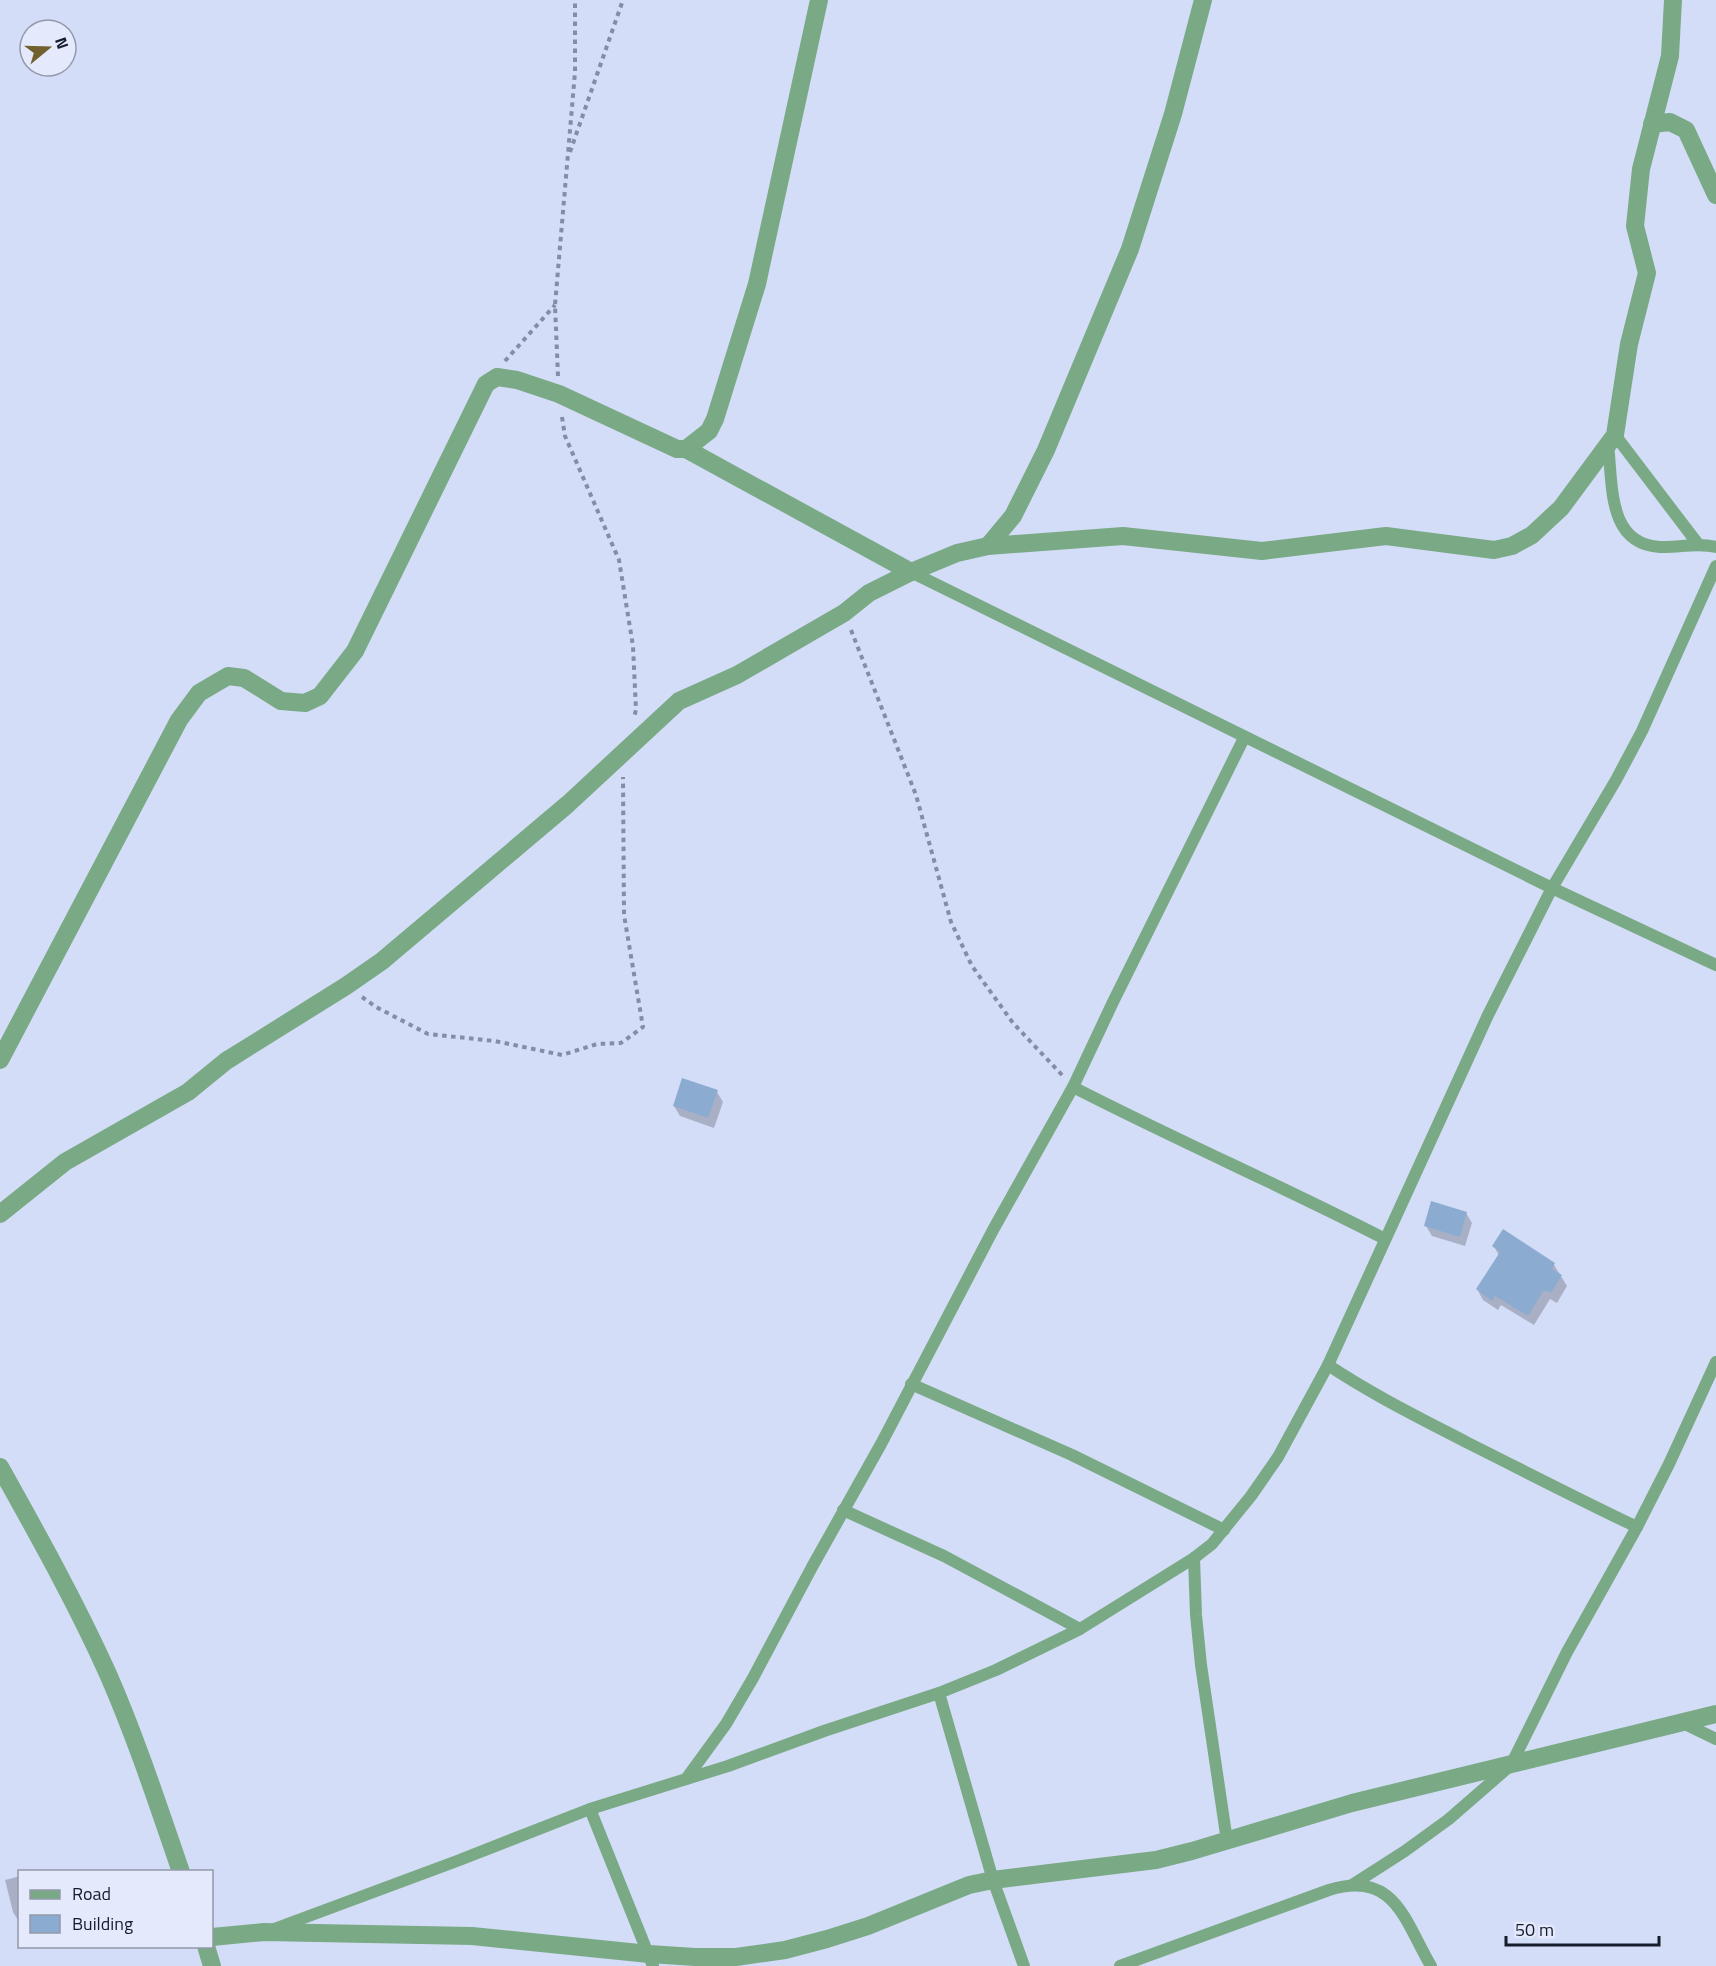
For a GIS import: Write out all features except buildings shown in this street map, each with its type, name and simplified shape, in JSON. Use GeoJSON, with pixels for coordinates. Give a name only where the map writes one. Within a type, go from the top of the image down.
{"type":"FeatureCollection","features":[{"type":"Feature","properties":{"kind":"street"},"geometry":{"type":"LineString","coordinates":[[686,449],[709,431],[715,419],[757,284],[819,0]]}},
{"type":"Feature","properties":{"kind":"street"},"geometry":{"type":"LineString","coordinates":[[988,546],[1013,516],[1046,450],[1130,249],[1173,114],[1203,0]]}},
{"type":"Feature","properties":{"kind":"street"},"geometry":{"type":"LineString","coordinates":[[0,1214],[65,1162],[188,1092],[226,1061],[382,961],[560,812],[679,701],[737,675],[844,613],[869,593],[911,572],[957,553],[988,546],[1123,536],[1262,551],[1386,536],[1494,550],[1512,546],[1532,535],[1561,508],[1611,440],[1629,344],[1647,273],[1635,226],[1641,168],[1671,56],[1673,0]]}},
{"type":"Feature","properties":{"kind":"street"},"geometry":{"type":"LineString","coordinates":[[1653,124],[1670,122],[1686,130],[1716,195]]}},
{"type":"Feature","properties":{"kind":"street"},"geometry":{"type":"LineString","coordinates":[[0,1060],[179,720],[192,702],[199,693],[228,676],[244,678],[281,701],[305,703],[320,696],[355,651],[486,384],[496,377],[517,380],[559,394],[676,449],[686,449],[911,572]]}},
{"type":"Feature","properties":{"kind":"street"},"geometry":{"type":"LineString","coordinates":[[0,1467],[107,1673],[132,1732],[180,1870]]}},
{"type":"Feature","properties":{"kind":"street"},"geometry":{"type":"LineString","coordinates":[[213,1937],[264,1932],[472,1936],[651,1960],[736,1957],[785,1950],[868,1926],[969,1886],[993,1880],[1156,1860],[1352,1803],[1716,1714]]}},
{"type":"Feature","properties":{"kind":"street"},"geometry":{"type":"LineString","coordinates":[[206,1948],[212,1966]]}},
{"type":"Feature","properties":{"kind":"lane"},"geometry":{"type":"LineString","coordinates":[[1611,440],[1698,544]]}},
{"type":"Feature","properties":{"kind":"lane"},"geometry":{"type":"LineString","coordinates":[[1611,440],[1615,506],[1622,528],[1633,540],[1660,547],[1698,544],[1716,547]]}},
{"type":"Feature","properties":{"kind":"lane"},"geometry":{"type":"LineString","coordinates":[[264,1932],[590,1809],[686,1779],[939,1693],[996,1670],[1080,1629],[1194,1558],[1212,1544],[1251,1496],[1278,1457],[1328,1365],[1488,1015],[1552,888],[1616,780],[1642,731],[1716,566]]}},
{"type":"Feature","properties":{"kind":"lane"},"geometry":{"type":"LineString","coordinates":[[911,572],[1244,738],[1716,965]]}},
{"type":"Feature","properties":{"kind":"lane"},"geometry":{"type":"LineString","coordinates":[[686,1779],[726,1724],[753,1678],[881,1444],[998,1221],[1072,1087],[1244,738]]}},
{"type":"Feature","properties":{"kind":"lane"},"geometry":{"type":"LineString","coordinates":[[1072,1087],[1311,1201],[1385,1239]]}},
{"type":"Feature","properties":{"kind":"lane"},"geometry":{"type":"LineString","coordinates":[[1352,1885],[1449,1819],[1511,1765],[1567,1652],[1637,1527],[1716,1362]]}},
{"type":"Feature","properties":{"kind":"lane"},"geometry":{"type":"LineString","coordinates":[[1328,1365],[1390,1403],[1531,1476],[1637,1527]]}},
{"type":"Feature","properties":{"kind":"lane"},"geometry":{"type":"LineString","coordinates":[[911,1384],[1082,1460],[1224,1530]]}},
{"type":"Feature","properties":{"kind":"lane"},"geometry":{"type":"LineString","coordinates":[[843,1510],[944,1556],[1080,1629]]}},
{"type":"Feature","properties":{"kind":"lane"},"geometry":{"type":"LineString","coordinates":[[1194,1558],[1200,1655],[1227,1841]]}},
{"type":"Feature","properties":{"kind":"lane"},"geometry":{"type":"LineString","coordinates":[[939,1693],[993,1880],[1024,1966]]}},
{"type":"Feature","properties":{"kind":"lane"},"geometry":{"type":"LineString","coordinates":[[1681,1722],[1716,1739]]}},
{"type":"Feature","properties":{"kind":"lane"},"geometry":{"type":"LineString","coordinates":[[590,1809],[651,1960]]}},
{"type":"Feature","properties":{"kind":"lane"},"geometry":{"type":"LineString","coordinates":[[1120,1966],[1329,1890],[1352,1885],[1363,1885],[1387,1894],[1396,1904],[1431,1966]]}},
{"type":"Feature","properties":{"kind":"path"},"geometry":{"type":"LineString","coordinates":[[346,986],[428,1035],[495,1041],[562,1055],[597,1044],[621,1042],[643,1027],[624,915],[625,750],[636,710],[633,646],[619,560],[565,435],[559,394],[555,305],[574,72],[575,0]]}},
{"type":"Feature","properties":{"kind":"path"},"geometry":{"type":"LineString","coordinates":[[568,158],[623,0]]}},
{"type":"Feature","properties":{"kind":"path"},"geometry":{"type":"LineString","coordinates":[[496,377],[503,363],[555,305]]}},
{"type":"Feature","properties":{"kind":"path"},"geometry":{"type":"LineString","coordinates":[[844,613],[916,795],[951,922],[972,966],[1013,1023],[1072,1087]]}}]}
